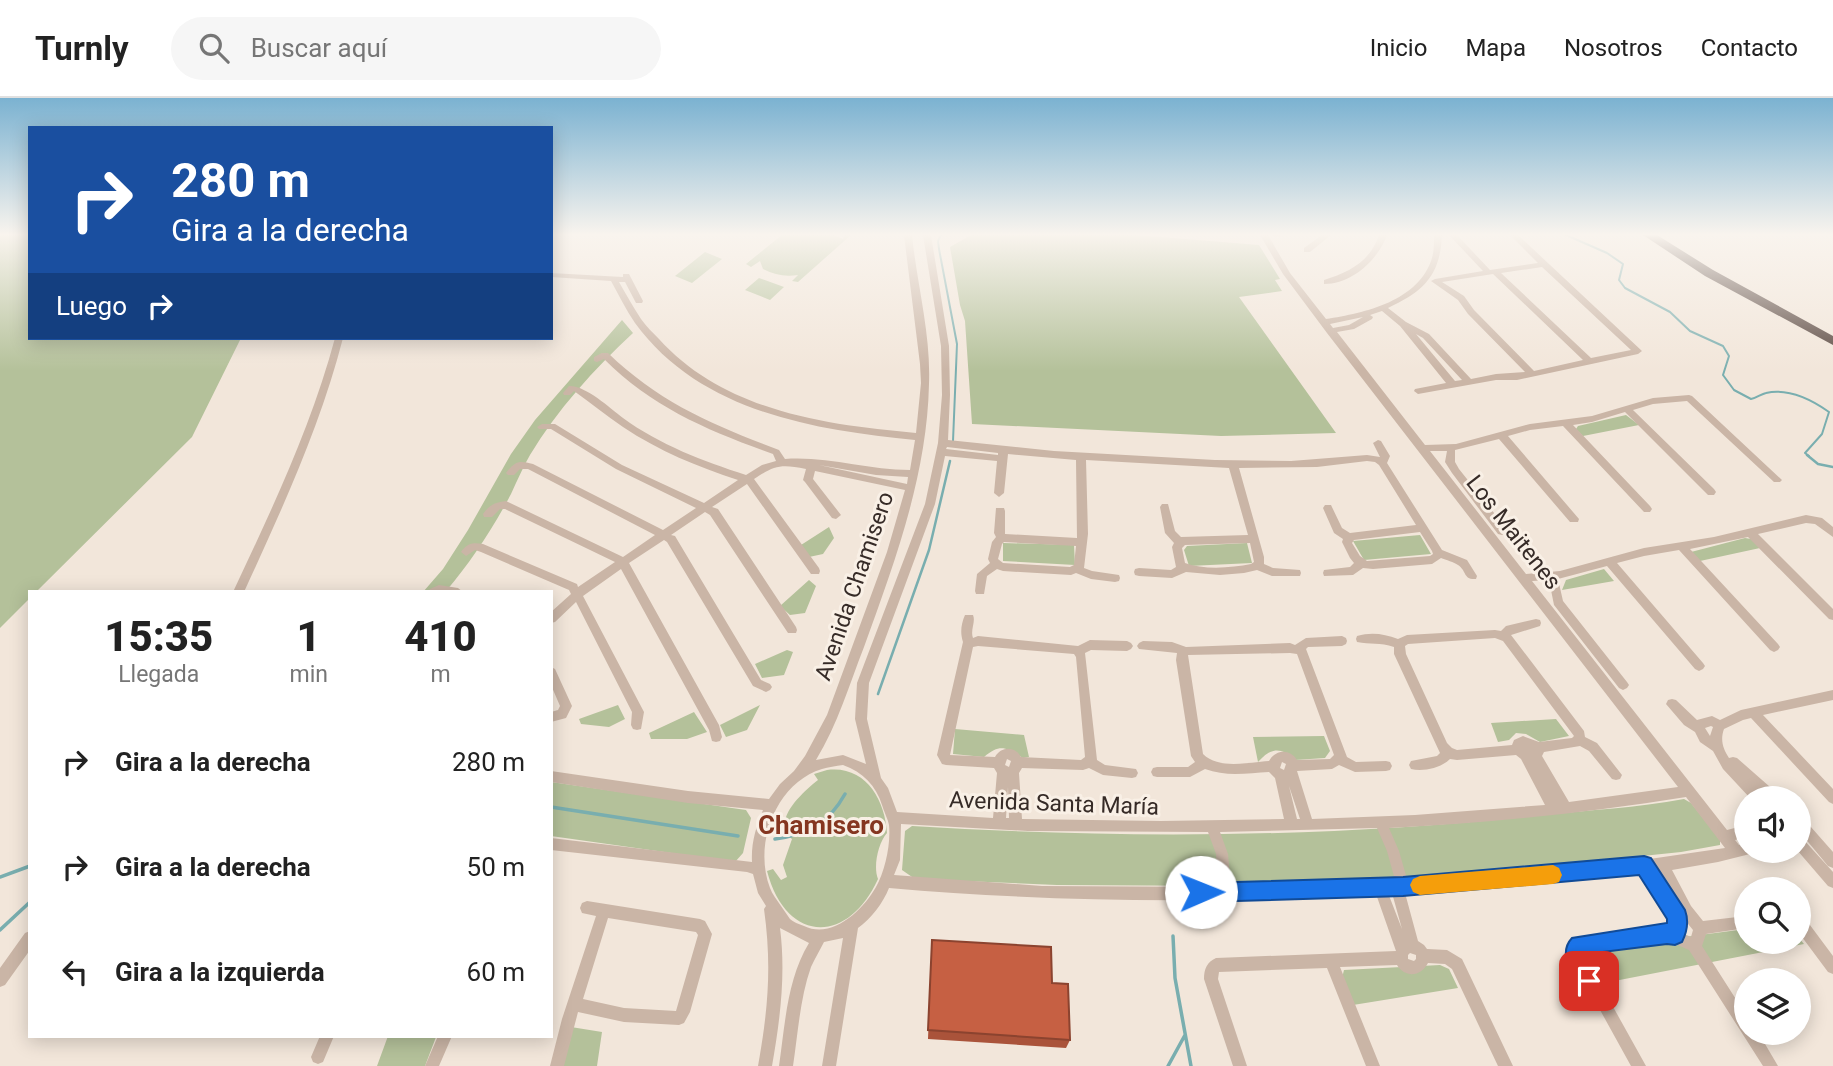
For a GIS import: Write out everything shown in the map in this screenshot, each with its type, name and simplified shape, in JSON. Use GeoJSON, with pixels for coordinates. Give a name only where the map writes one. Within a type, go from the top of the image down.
{"type":"FeatureCollection","features":[{"type":"Feature","properties":{"kind":"highway"},"geometry":{"type":"LineString","coordinates":[[1722,280],[1833,341]]}},
{"type":"Feature","properties":{"kind":"highway"},"geometry":{"type":"LineString","coordinates":[[1732,280],[1833,335]]}},
{"type":"Feature","properties":{"kind":"street"},"geometry":{"type":"LineString","coordinates":[[614,280],[632,316],[650,339],[685,370],[722,392],[768,411],[802,421],[856,431],[920,437]]}},
{"type":"Feature","properties":{"kind":"street"},"geometry":{"type":"LineString","coordinates":[[629,280],[639,302]]}},
{"type":"Feature","properties":{"kind":"street","name":"Avenida Chamisero"},"geometry":{"type":"LineString","coordinates":[[799,774],[829,728],[904,518],[914,474],[924,399],[924,346],[915,280]]}},
{"type":"Feature","properties":{"kind":"street","name":"Avenida Chamisero"},"geometry":{"type":"LineString","coordinates":[[876,780],[861,719],[863,683],[933,492],[942,447],[946,396],[945,346],[934,280]]}},
{"type":"Feature","properties":{"kind":"street","name":"Los Maitenes"},"geometry":{"type":"LineString","coordinates":[[1291,280],[1724,837],[1734,845]]}},
{"type":"Feature","properties":{"kind":"street"},"geometry":{"type":"LineString","coordinates":[[1327,282],[1332,280]]}},
{"type":"Feature","properties":{"kind":"street"},"geometry":{"type":"LineString","coordinates":[[1327,326],[1351,327],[1408,300],[1430,280]]}},
{"type":"Feature","properties":{"kind":"street"},"geometry":{"type":"LineString","coordinates":[[1430,280],[1461,298],[1471,312],[1532,374]]}},
{"type":"Feature","properties":{"kind":"street"},"geometry":{"type":"LineString","coordinates":[[1500,280],[1590,362]]}},
{"type":"Feature","properties":{"kind":"street"},"geometry":{"type":"LineString","coordinates":[[1418,391],[1532,374],[1638,351],[1561,280]]}},
{"type":"Feature","properties":{"kind":"street"},"geometry":{"type":"LineString","coordinates":[[1385,309],[1403,324],[1453,385]]}},
{"type":"Feature","properties":{"kind":"street"},"geometry":{"type":"LineString","coordinates":[[1403,324],[1426,336],[1469,382]]}},
{"type":"Feature","properties":{"kind":"street"},"geometry":{"type":"LineString","coordinates":[[239,590],[301,452],[322,398],[339,340]]}},
{"type":"Feature","properties":{"kind":"street"},"geometry":{"type":"LineString","coordinates":[[597,359],[605,355],[637,385],[675,411],[720,432],[776,452],[784,461]]}},
{"type":"Feature","properties":{"kind":"street"},"geometry":{"type":"LineString","coordinates":[[567,393],[572,388],[577,389],[628,426],[669,449],[712,468],[746,478],[815,571]]}},
{"type":"Feature","properties":{"kind":"street"},"geometry":{"type":"LineString","coordinates":[[1430,458],[1530,427],[1628,410],[1659,400],[1689,398],[1777,480]]}},
{"type":"Feature","properties":{"kind":"street"},"geometry":{"type":"LineString","coordinates":[[1628,410],[1711,492]]}},
{"type":"Feature","properties":{"kind":"street"},"geometry":{"type":"LineString","coordinates":[[1565,422],[1647,509]]}},
{"type":"Feature","properties":{"kind":"street"},"geometry":{"type":"LineString","coordinates":[[542,427],[550,425],[619,467],[714,512],[792,630]]}},
{"type":"Feature","properties":{"kind":"street"},"geometry":{"type":"LineString","coordinates":[[1502,436],[1574,519]]}},
{"type":"Feature","properties":{"kind":"street"},"geometry":{"type":"LineString","coordinates":[[1378,443],[1385,456],[1382,463]]}},
{"type":"Feature","properties":{"kind":"street"},"geometry":{"type":"LineString","coordinates":[[942,447],[1003,455],[1234,468],[1382,463]]}},
{"type":"Feature","properties":{"kind":"street"},"geometry":{"type":"LineString","coordinates":[[1422,447],[1453,449]]}},
{"type":"Feature","properties":{"kind":"street"},"geometry":{"type":"LineString","coordinates":[[1453,449],[1451,462],[1455,471],[1502,531]]}},
{"type":"Feature","properties":{"kind":"street"},"geometry":{"type":"LineString","coordinates":[[999,493],[1003,455]]}},
{"type":"Feature","properties":{"kind":"street"},"geometry":{"type":"LineString","coordinates":[[1077,569],[1081,563],[1083,534],[1080,460]]}},
{"type":"Feature","properties":{"kind":"street"},"geometry":{"type":"LineString","coordinates":[[553,617],[578,592],[765,467],[784,461],[891,474],[914,474]]}},
{"type":"Feature","properties":{"kind":"street"},"geometry":{"type":"LineString","coordinates":[[1382,463],[1438,553],[1462,564],[1472,576]]}},
{"type":"Feature","properties":{"kind":"street"},"geometry":{"type":"LineString","coordinates":[[812,464],[911,488]]}},
{"type":"Feature","properties":{"kind":"street"},"geometry":{"type":"LineString","coordinates":[[812,464],[808,480],[836,514]]}},
{"type":"Feature","properties":{"kind":"street"},"geometry":{"type":"LineString","coordinates":[[511,473],[518,465],[530,466],[671,539],[757,683],[766,687]]}},
{"type":"Feature","properties":{"kind":"street"},"geometry":{"type":"LineString","coordinates":[[1234,468],[1260,560],[1258,566]]}},
{"type":"Feature","properties":{"kind":"street"},"geometry":{"type":"LineString","coordinates":[[488,514],[497,506],[506,505],[622,561],[709,718],[716,737]]}},
{"type":"Feature","properties":{"kind":"street"},"geometry":{"type":"LineString","coordinates":[[1165,507],[1170,533],[1180,542],[1253,539]]}},
{"type":"Feature","properties":{"kind":"street"},"geometry":{"type":"LineString","coordinates":[[1328,508],[1338,530],[1349,538],[1422,528]]}},
{"type":"Feature","properties":{"kind":"street"},"geometry":{"type":"LineString","coordinates":[[1000,511],[999,533],[1002,538]]}},
{"type":"Feature","properties":{"kind":"street"},"geometry":{"type":"LineString","coordinates":[[904,518],[912,524],[922,523]]}},
{"type":"Feature","properties":{"kind":"street"},"geometry":{"type":"LineString","coordinates":[[1532,589],[1557,578],[1644,552],[1682,547],[1808,519],[1821,523],[1833,533]]}},
{"type":"Feature","properties":{"kind":"street"},"geometry":{"type":"LineString","coordinates":[[1749,532],[1833,616]]}},
{"type":"Feature","properties":{"kind":"street"},"geometry":{"type":"LineString","coordinates":[[1081,542],[1002,538],[997,542],[993,556],[996,564],[1003,567],[1077,569],[1091,575],[1115,578]]}},
{"type":"Feature","properties":{"kind":"street"},"geometry":{"type":"LineString","coordinates":[[1349,538],[1348,544],[1360,564]]}},
{"type":"Feature","properties":{"kind":"street"},"geometry":{"type":"LineString","coordinates":[[1180,542],[1177,547],[1180,562],[1184,568],[1191,571],[1249,569],[1258,566],[1272,572],[1296,573]]}},
{"type":"Feature","properties":{"kind":"street"},"geometry":{"type":"LineString","coordinates":[[466,552],[473,546],[483,548],[573,587],[578,592],[638,712],[637,725]]}},
{"type":"Feature","properties":{"kind":"street"},"geometry":{"type":"LineString","coordinates":[[1682,547],[1774,647]]}},
{"type":"Feature","properties":{"kind":"street"},"geometry":{"type":"LineString","coordinates":[[1328,573],[1353,571],[1360,564],[1432,560],[1438,553]]}},
{"type":"Feature","properties":{"kind":"street"},"geometry":{"type":"LineString","coordinates":[[1610,562],[1699,666]]}},
{"type":"Feature","properties":{"kind":"street"},"geometry":{"type":"LineString","coordinates":[[980,591],[982,574],[996,564]]}},
{"type":"Feature","properties":{"kind":"street"},"geometry":{"type":"LineString","coordinates":[[1139,572],[1172,573],[1184,568]]}},
{"type":"Feature","properties":{"kind":"street"},"geometry":{"type":"LineString","coordinates":[[1524,578],[1557,578]]}},
{"type":"Feature","properties":{"kind":"street"},"geometry":{"type":"LineString","coordinates":[[1557,578],[1558,602],[1623,685]]}},
{"type":"Feature","properties":{"kind":"street"},"geometry":{"type":"LineString","coordinates":[[969,618],[966,634],[969,643],[943,757],[952,761],[1008,767],[1083,765],[1090,762]]}},
{"type":"Feature","properties":{"kind":"street"},"geometry":{"type":"LineString","coordinates":[[1361,639],[1387,639],[1399,644],[1407,640],[1504,635],[1510,629],[1536,623]]}},
{"type":"Feature","properties":{"kind":"street"},"geometry":{"type":"LineString","coordinates":[[1504,635],[1578,733],[1580,740],[1593,747],[1616,775]]}},
{"type":"Feature","properties":{"kind":"street"},"geometry":{"type":"LineString","coordinates":[[969,643],[978,641],[1073,648],[1079,651]]}},
{"type":"Feature","properties":{"kind":"street"},"geometry":{"type":"LineString","coordinates":[[1143,646],[1172,646],[1185,651],[1297,649],[1306,643],[1342,641]]}},
{"type":"Feature","properties":{"kind":"street"},"geometry":{"type":"LineString","coordinates":[[1399,644],[1400,654],[1448,753],[1457,755],[1529,752],[1573,744],[1580,740]]}},
{"type":"Feature","properties":{"kind":"street"},"geometry":{"type":"LineString","coordinates":[[1079,651],[1090,645],[1127,646]]}},
{"type":"Feature","properties":{"kind":"street"},"geometry":{"type":"LineString","coordinates":[[1297,649],[1303,654],[1340,760]]}},
{"type":"Feature","properties":{"kind":"street"},"geometry":{"type":"LineString","coordinates":[[1079,651],[1090,762]]}},
{"type":"Feature","properties":{"kind":"street"},"geometry":{"type":"LineString","coordinates":[[1185,651],[1182,660],[1188,702],[1197,756],[1203,764],[1215,767],[1284,770],[1332,764],[1340,760]]}},
{"type":"Feature","properties":{"kind":"street"},"geometry":{"type":"LineString","coordinates":[[553,677],[566,706],[562,714],[553,716]]}},
{"type":"Feature","properties":{"kind":"street"},"geometry":{"type":"LineString","coordinates":[[1747,786],[1727,764],[1715,745],[1715,734],[1720,725],[1753,712],[1831,698]]}},
{"type":"Feature","properties":{"kind":"street"},"geometry":{"type":"LineString","coordinates":[[1672,704],[1699,728],[1704,738],[1761,786]]}},
{"type":"Feature","properties":{"kind":"street"},"geometry":{"type":"LineString","coordinates":[[1753,712],[1833,798]]}},
{"type":"Feature","properties":{"kind":"street"},"geometry":{"type":"LineString","coordinates":[[1699,728],[1701,723],[1708,721],[1720,725]]}},
{"type":"Feature","properties":{"kind":"street"},"geometry":{"type":"LineString","coordinates":[[1529,752],[1559,807]]}},
{"type":"Feature","properties":{"kind":"street"},"geometry":{"type":"LineString","coordinates":[[1415,765],[1440,761],[1448,753]]}},
{"type":"Feature","properties":{"kind":"street"},"geometry":{"type":"LineString","coordinates":[[765,1066],[778,991],[777,949],[771,906],[758,870],[759,839],[771,805],[799,774],[820,763],[844,760],[858,765],[876,780],[895,818],[896,845],[887,881],[874,903],[851,927],[819,939],[804,936],[791,929],[771,906]]}},
{"type":"Feature","properties":{"kind":"street"},"geometry":{"type":"LineString","coordinates":[[1340,760],[1355,767],[1386,766]]}},
{"type":"Feature","properties":{"kind":"street"},"geometry":{"type":"LineString","coordinates":[[1090,762],[1103,770],[1132,773]]}},
{"type":"Feature","properties":{"kind":"street"},"geometry":{"type":"LineString","coordinates":[[1157,772],[1190,772],[1203,764]]}},
{"type":"Feature","properties":{"kind":"street"},"geometry":{"type":"LineString","coordinates":[[999,823],[1008,767]]}},
{"type":"Feature","properties":{"kind":"street"},"geometry":{"type":"LineString","coordinates":[[1008,767],[1016,824]]}},
{"type":"Feature","properties":{"kind":"street"},"geometry":{"type":"LineString","coordinates":[[1284,770],[1308,825]]}},
{"type":"Feature","properties":{"kind":"street"},"geometry":{"type":"LineString","coordinates":[[1284,770],[1292,825]]}},
{"type":"Feature","properties":{"kind":"street"},"geometry":{"type":"LineString","coordinates":[[553,776],[688,797],[771,805]]}},
{"type":"Feature","properties":{"kind":"street","name":"Avenida Santa María"},"geometry":{"type":"LineString","coordinates":[[895,818],[1016,824],[1308,825],[1380,822],[1559,807],[1689,791]]}},
{"type":"Feature","properties":{"kind":"street"},"geometry":{"type":"LineString","coordinates":[[1380,822],[1393,851],[1410,952]]}},
{"type":"Feature","properties":{"kind":"street"},"geometry":{"type":"LineString","coordinates":[[1212,826],[1222,854],[1225,892]]}},
{"type":"Feature","properties":{"kind":"street"},"geometry":{"type":"LineString","coordinates":[[1724,837],[1734,834]]}},
{"type":"Feature","properties":{"kind":"street"},"geometry":{"type":"LineString","coordinates":[[1811,841],[1833,862]]}},
{"type":"Feature","properties":{"kind":"street"},"geometry":{"type":"LineString","coordinates":[[553,844],[745,866],[758,870]]}},
{"type":"Feature","properties":{"kind":"street"},"geometry":{"type":"LineString","coordinates":[[887,881],[1004,890],[1225,892],[1380,888],[1644,865],[1734,852]]}},
{"type":"Feature","properties":{"kind":"street"},"geometry":{"type":"LineString","coordinates":[[1811,857],[1833,882]]}},
{"type":"Feature","properties":{"kind":"street"},"geometry":{"type":"LineString","coordinates":[[1662,863],[1686,911],[1700,928],[1699,941],[1693,944]]}},
{"type":"Feature","properties":{"kind":"street"},"geometry":{"type":"LineString","coordinates":[[1644,865],[1678,918],[1675,935]]}},
{"type":"Feature","properties":{"kind":"street"},"geometry":{"type":"LineString","coordinates":[[1380,888],[1410,952]]}},
{"type":"Feature","properties":{"kind":"street"},"geometry":{"type":"LineString","coordinates":[[575,1004],[624,1015],[678,1018],[683,1012],[705,934],[700,926],[587,908]]}},
{"type":"Feature","properties":{"kind":"street"},"geometry":{"type":"LineString","coordinates":[[557,1066],[604,911]]}},
{"type":"Feature","properties":{"kind":"street"},"geometry":{"type":"LineString","coordinates":[[1700,928],[1734,924]]}},
{"type":"Feature","properties":{"kind":"street"},"geometry":{"type":"LineString","coordinates":[[829,1066],[851,927]]}},
{"type":"Feature","properties":{"kind":"street"},"geometry":{"type":"LineString","coordinates":[[1639,1066],[1577,960],[1576,949],[1583,944],[1667,933],[1675,935],[1693,944],[1734,1008]]}},
{"type":"Feature","properties":{"kind":"street"},"geometry":{"type":"LineString","coordinates":[[1811,938],[1833,967]]}},
{"type":"Feature","properties":{"kind":"street"},"geometry":{"type":"LineString","coordinates":[[786,1066],[802,973],[809,953],[819,939]]}},
{"type":"Feature","properties":{"kind":"street"},"geometry":{"type":"LineString","coordinates":[[0,980],[28,941]]}},
{"type":"Feature","properties":{"kind":"street"},"geometry":{"type":"LineString","coordinates":[[1240,1066],[1212,984],[1213,968],[1223,963],[1331,961],[1410,952],[1443,956],[1454,961],[1506,1066]]}},
{"type":"Feature","properties":{"kind":"street"},"geometry":{"type":"LineString","coordinates":[[1331,961],[1373,1066]]}},
{"type":"Feature","properties":{"kind":"street"},"geometry":{"type":"LineString","coordinates":[[318,1056],[326,1038]]}},
{"type":"Feature","properties":{"kind":"street"},"geometry":{"type":"LineString","coordinates":[[432,1066],[444,1038]]}},
{"type":"Feature","properties":{"kind":"street"},"geometry":{"type":"LineString","coordinates":[[1758,1045],[1772,1066]]}},
{"type":"Feature","properties":{"kind":"green space"},"geometry":{"type":"Polygon","coordinates":[[[0,280],[28,280],[28,340],[240,340],[192,437],[38,590],[28,590],[28,600],[0,628],[0,280]]]}},
{"type":"Feature","properties":{"kind":"green space"},"geometry":{"type":"Polygon","coordinates":[[[756,280],[784,287],[770,300],[745,290],[756,280]]]}},
{"type":"Feature","properties":{"kind":"green space"},"geometry":{"type":"Polygon","coordinates":[[[956,280],[1275,280],[1282,291],[1239,297],[1336,433],[1221,436],[972,424],[965,321],[956,280]]]}},
{"type":"Feature","properties":{"kind":"green space"},"geometry":{"type":"Polygon","coordinates":[[[622,320],[633,333],[590,376],[552,422],[522,469],[497,519],[464,568],[447,590],[425,590],[443,569],[511,454],[535,420],[622,320]]]}},
{"type":"Feature","properties":{"kind":"green space"},"geometry":{"type":"Polygon","coordinates":[[[1626,415],[1639,425],[1583,436],[1576,429],[1578,426],[1626,415]]]}},
{"type":"Feature","properties":{"kind":"green space"},"geometry":{"type":"Polygon","coordinates":[[[829,527],[834,538],[823,554],[809,557],[801,545],[829,527]]]}},
{"type":"Feature","properties":{"kind":"green space"},"geometry":{"type":"Polygon","coordinates":[[[1420,535],[1431,554],[1364,560],[1353,541],[1420,535]]]}},
{"type":"Feature","properties":{"kind":"green space"},"geometry":{"type":"Polygon","coordinates":[[[1745,538],[1751,539],[1760,548],[1700,561],[1691,552],[1745,538]]]}},
{"type":"Feature","properties":{"kind":"green space"},"geometry":{"type":"Polygon","coordinates":[[[1003,543],[1074,545],[1075,565],[1003,561],[1003,543]]]}},
{"type":"Feature","properties":{"kind":"green space"},"geometry":{"type":"Polygon","coordinates":[[[1247,543],[1252,563],[1189,566],[1184,550],[1187,546],[1247,543]]]}},
{"type":"Feature","properties":{"kind":"green space"},"geometry":{"type":"Polygon","coordinates":[[[1604,569],[1614,581],[1562,590],[1566,580],[1604,569]]]}},
{"type":"Feature","properties":{"kind":"green space"},"geometry":{"type":"Polygon","coordinates":[[[809,580],[816,586],[805,613],[790,615],[780,606],[809,580]]]}},
{"type":"Feature","properties":{"kind":"green space"},"geometry":{"type":"Polygon","coordinates":[[[787,650],[793,652],[784,675],[762,678],[755,664],[787,650]]]}},
{"type":"Feature","properties":{"kind":"green space"},"geometry":{"type":"Polygon","coordinates":[[[618,705],[625,719],[609,727],[581,724],[579,719],[618,705]]]}},
{"type":"Feature","properties":{"kind":"green space"},"geometry":{"type":"Polygon","coordinates":[[[760,705],[747,730],[726,737],[720,725],[760,705]]]}},
{"type":"Feature","properties":{"kind":"green space"},"geometry":{"type":"Polygon","coordinates":[[[694,712],[707,732],[687,739],[651,739],[649,733],[694,712]]]}},
{"type":"Feature","properties":{"kind":"green space"},"geometry":{"type":"Polygon","coordinates":[[[1556,719],[1569,736],[1540,742],[1526,734],[1516,733],[1509,740],[1498,742],[1491,723],[1556,719]]]}},
{"type":"Feature","properties":{"kind":"green space"},"geometry":{"type":"Polygon","coordinates":[[[955,729],[1024,735],[1029,757],[1023,758],[1004,748],[984,757],[953,754],[955,729]]]}},
{"type":"Feature","properties":{"kind":"green space"},"geometry":{"type":"Polygon","coordinates":[[[1324,736],[1330,751],[1325,758],[1295,760],[1285,752],[1276,750],[1258,762],[1253,737],[1324,736]]]}},
{"type":"Feature","properties":{"kind":"green space"},"geometry":{"type":"Polygon","coordinates":[[[827,770],[852,773],[870,787],[882,808],[887,833],[877,855],[878,879],[865,901],[851,916],[835,925],[818,927],[803,923],[788,912],[776,895],[767,871],[773,869],[781,880],[787,877],[783,865],[792,839],[786,832],[787,816],[797,799],[818,780],[814,774],[827,770]]]}},
{"type":"Feature","properties":{"kind":"green space"},"geometry":{"type":"Polygon","coordinates":[[[553,782],[746,810],[751,818],[743,853],[735,862],[553,836],[553,782]]]}},
{"type":"Feature","properties":{"kind":"green space"},"geometry":{"type":"Polygon","coordinates":[[[1684,799],[1691,803],[1720,839],[1720,845],[1681,852],[1478,873],[1240,886],[1057,885],[915,879],[902,870],[905,831],[912,826],[1069,833],[1306,832],[1463,823],[1631,807],[1684,799]]]}},
{"type":"Feature","properties":{"kind":"green space"},"geometry":{"type":"Polygon","coordinates":[[[1734,931],[1734,954],[1753,954],[1599,984],[1581,956],[1584,950],[1734,931]]]}},
{"type":"Feature","properties":{"kind":"green space"},"geometry":{"type":"Polygon","coordinates":[[[1440,965],[1449,969],[1458,988],[1353,1005],[1342,978],[1344,970],[1440,965]]]}},
{"type":"Feature","properties":{"kind":"green space"},"geometry":{"type":"Polygon","coordinates":[[[571,1027],[602,1032],[597,1066],[562,1066],[571,1027]]]}},
{"type":"Feature","properties":{"kind":"green space"},"geometry":{"type":"Polygon","coordinates":[[[387,1038],[436,1038],[425,1066],[377,1066],[387,1038]]]}},
{"type":"Feature","properties":{"kind":"building"},"geometry":{"type":"Polygon","coordinates":[[[932,940],[1051,947],[1052,983],[1068,984],[1070,1040],[928,1030],[932,940]]]}},
{"type":"Feature","properties":{"kind":"waterway"},"geometry":{"type":"LineString","coordinates":[[945,280],[957,344],[953,441]]}},
{"type":"Feature","properties":{"kind":"waterway"},"geometry":{"type":"LineString","coordinates":[[1619,280],[1625,288],[1670,312],[1690,331],[1723,346],[1729,356],[1723,375],[1734,390],[1751,399],[1764,394],[1783,392],[1807,399],[1829,412],[1822,434],[1805,453],[1809,456]]}},
{"type":"Feature","properties":{"kind":"waterway"},"geometry":{"type":"LineString","coordinates":[[1807,455],[1818,464],[1833,467]]}},
{"type":"Feature","properties":{"kind":"waterway"},"geometry":{"type":"LineString","coordinates":[[878,694],[929,550],[950,461]]}},
{"type":"Feature","properties":{"kind":"waterway"},"geometry":{"type":"LineString","coordinates":[[775,839],[816,826],[832,813],[845,794]]}},
{"type":"Feature","properties":{"kind":"waterway"},"geometry":{"type":"LineString","coordinates":[[553,807],[738,836]]}},
{"type":"Feature","properties":{"kind":"waterway"},"geometry":{"type":"LineString","coordinates":[[0,877],[28,867]]}},
{"type":"Feature","properties":{"kind":"waterway"},"geometry":{"type":"LineString","coordinates":[[0,930],[28,904]]}},
{"type":"Feature","properties":{"kind":"waterway"},"geometry":{"type":"LineString","coordinates":[[1173,936],[1175,978],[1191,1066]]}},
{"type":"Feature","properties":{"kind":"waterway"},"geometry":{"type":"LineString","coordinates":[[1168,1066],[1185,1035]]}},
{"type":"Feature","properties":{"kind":"slow traffic"},"geometry":{"type":"LineString","coordinates":[[1420,885],[1553,875]]}},
{"type":"Feature","properties":{"kind":"district","name":"Chamisero"},"geometry":{"type":"Point","coordinates":[821,825]}},
{"type":"Feature","properties":{"kind":"route"},"geometry":{"type":"LineString","coordinates":[[1201,892],[1403,887],[1644,865],[1678,918],[1675,935],[1667,933],[1577,946],[1575,956],[1589,981]]}}]}
